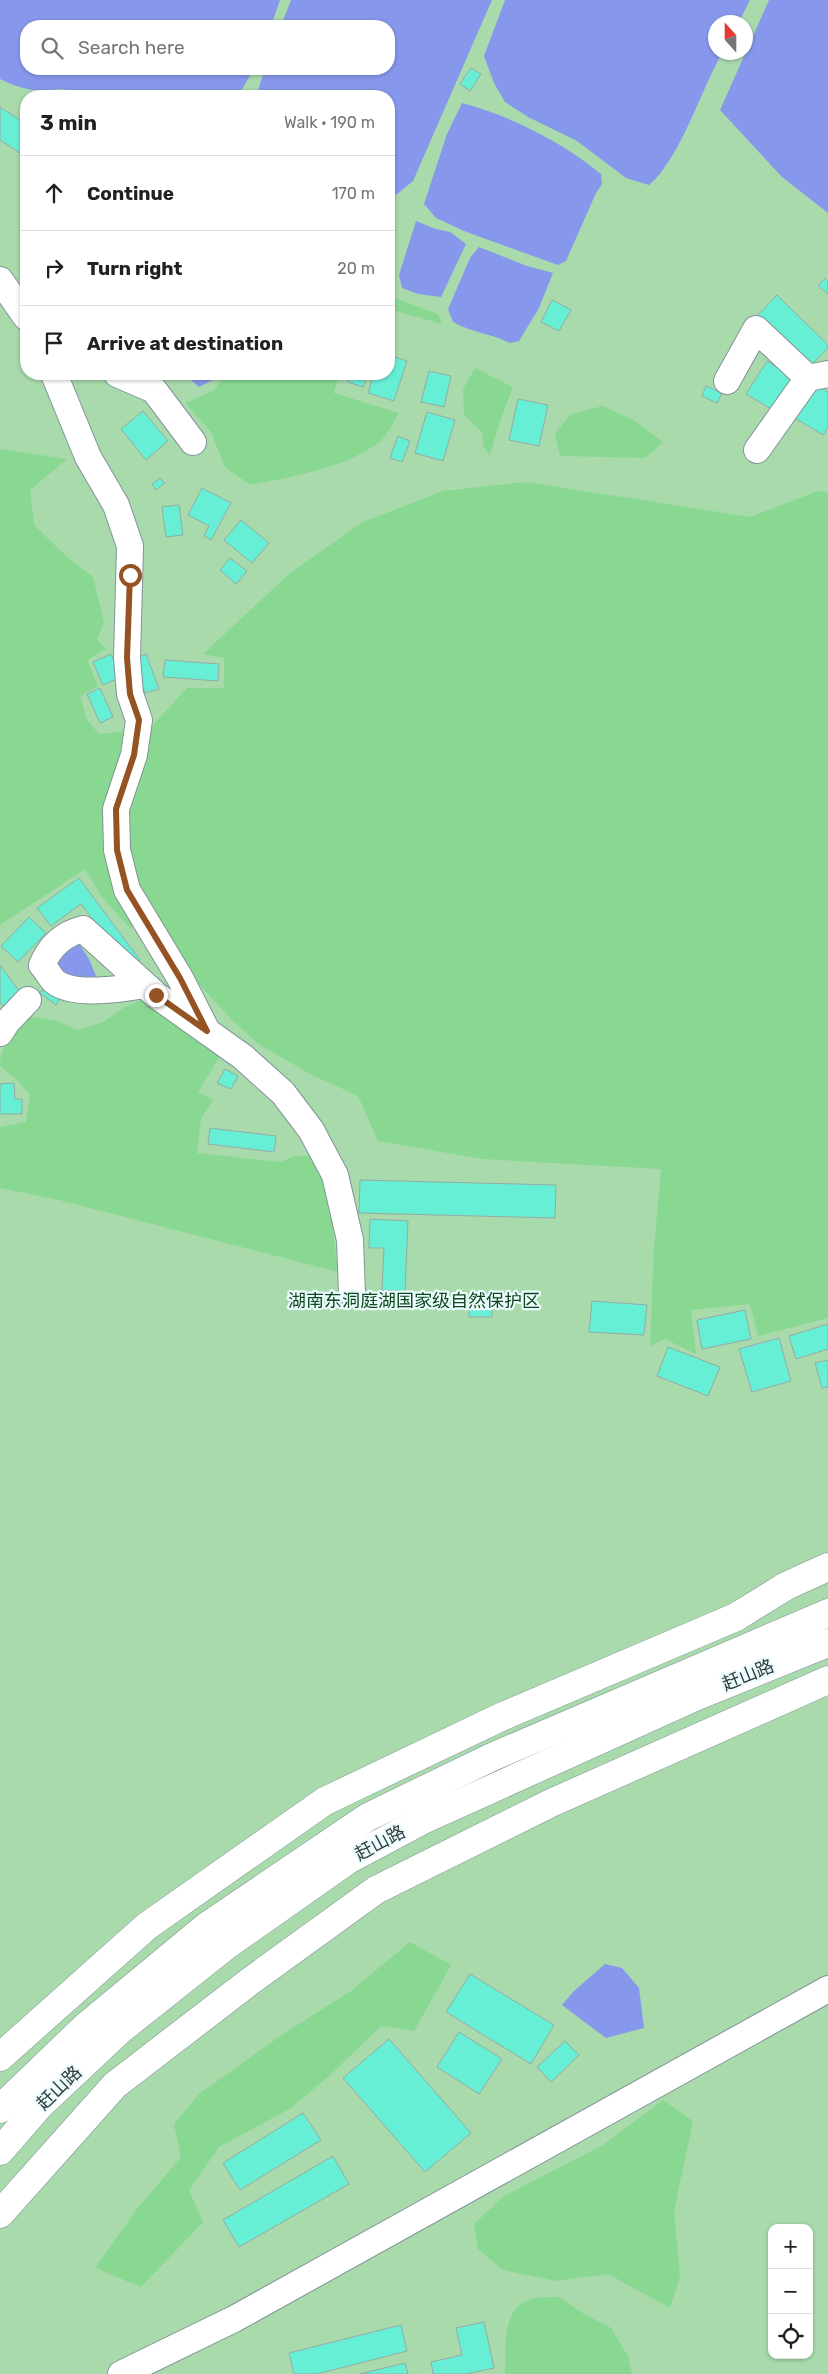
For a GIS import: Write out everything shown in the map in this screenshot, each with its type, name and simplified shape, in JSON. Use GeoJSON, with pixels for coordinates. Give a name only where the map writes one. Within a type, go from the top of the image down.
{"type":"FeatureCollection","features":[{"type":"Feature","properties":{"kind":"main road"},"geometry":{"type":"LineString","coordinates":[[0,2057],[147,1926],[325,1801],[501,1717],[736,1617],[786,1586],[828,1567]]}},
{"type":"Feature","properties":{"kind":"main road","name":"赶山路"},"geometry":{"type":"LineString","coordinates":[[0,2109],[85,2027],[207,1926],[368,1817],[492,1757],[828,1613]]}},
{"type":"Feature","properties":{"kind":"main road","name":"赶山路"},"geometry":{"type":"LineString","coordinates":[[0,2151],[40,2105],[120,2030],[227,1945],[348,1860],[425,1819],[688,1700],[828,1643]]}},
{"type":"Feature","properties":{"kind":"main road"},"geometry":{"type":"LineString","coordinates":[[0,2214],[115,2085],[249,1982],[376,1890],[551,1804],[828,1680]]}},
{"type":"Feature","properties":{"kind":"street"},"geometry":{"type":"LineString","coordinates":[[0,280],[20,308]]}},
{"type":"Feature","properties":{"kind":"street"},"geometry":{"type":"LineString","coordinates":[[727,381],[756,329],[818,376],[757,450]]}},
{"type":"Feature","properties":{"kind":"street"},"geometry":{"type":"LineString","coordinates":[[56,380],[88,457],[116,505],[130,546],[127,658],[130,694],[139,720],[134,755],[116,809],[119,858],[127,890],[180,978],[207,1031]]}},
{"type":"Feature","properties":{"kind":"street"},"geometry":{"type":"LineString","coordinates":[[131,380],[154,390],[193,442]]}},
{"type":"Feature","properties":{"kind":"street"},"geometry":{"type":"LineString","coordinates":[[144,985],[243,1057],[283,1093],[311,1130],[335,1175],[350,1240],[352,1293]]}},
{"type":"Feature","properties":{"kind":"street"},"geometry":{"type":"LineString","coordinates":[[0,1033],[7,1022],[28,1000]]}},
{"type":"Feature","properties":{"kind":"street"},"geometry":{"type":"LineString","coordinates":[[121,2374],[234,2319],[828,1989]]}},
{"type":"Feature","properties":{"kind":"green space","name":"湖南东洞庭湖国家级自然保护区"},"geometry":{"type":"Polygon","coordinates":[[[0,0],[828,0],[828,2374],[0,2374],[0,0]]]}},
{"type":"Feature","properties":{"kind":"green space"},"geometry":{"type":"Polygon","coordinates":[[[395,298],[438,314],[442,324],[395,311],[395,298]]]}},
{"type":"Feature","properties":{"kind":"green space"},"geometry":{"type":"Polygon","coordinates":[[[475,368],[513,387],[490,455],[483,446],[482,432],[464,415],[463,389],[475,368]]]}},
{"type":"Feature","properties":{"kind":"green space"},"geometry":{"type":"Polygon","coordinates":[[[222,380],[337,380],[334,393],[399,413],[379,442],[351,459],[318,470],[250,485],[225,467],[211,432],[185,403],[213,391],[222,380]]]}},
{"type":"Feature","properties":{"kind":"green space"},"geometry":{"type":"Polygon","coordinates":[[[603,406],[635,421],[663,442],[645,458],[560,456],[555,433],[571,414],[603,406]]]}},
{"type":"Feature","properties":{"kind":"green space"},"geometry":{"type":"Polygon","coordinates":[[[0,449],[67,459],[30,490],[34,525],[68,558],[93,577],[104,623],[97,639],[106,649],[87,660],[98,686],[80,696],[87,720],[99,734],[126,731],[132,930],[102,897],[85,869],[0,925],[0,449]]]}},
{"type":"Feature","properties":{"kind":"green space"},"geometry":{"type":"Polygon","coordinates":[[[526,482],[750,517],[818,491],[828,493],[828,1318],[758,1336],[750,1304],[691,1310],[696,1354],[665,1339],[650,1346],[654,1248],[661,1169],[482,1159],[378,1141],[358,1096],[310,1074],[257,1043],[231,1019],[184,968],[143,899],[127,842],[128,809],[152,726],[187,688],[224,688],[224,658],[203,654],[290,573],[363,522],[443,491],[526,482]]]}},
{"type":"Feature","properties":{"kind":"green space"},"geometry":{"type":"Polygon","coordinates":[[[141,1000],[220,1056],[198,1092],[214,1100],[201,1118],[197,1153],[280,1162],[294,1156],[315,1156],[330,1207],[338,1272],[55,1199],[0,1188],[0,1127],[26,1122],[30,1095],[19,1082],[0,1066],[2,1052],[13,1033],[27,1016],[57,1021],[77,1030],[103,1022],[125,1007],[141,1000]]]}},
{"type":"Feature","properties":{"kind":"green space"},"geometry":{"type":"Polygon","coordinates":[[[410,1942],[451,1965],[414,2031],[381,2026],[328,2077],[291,2108],[219,2147],[189,2190],[203,2222],[141,2287],[95,2268],[137,2209],[181,2157],[174,2124],[199,2094],[283,2034],[351,1991],[410,1942]]]}},
{"type":"Feature","properties":{"kind":"green space"},"geometry":{"type":"Polygon","coordinates":[[[663,2100],[693,2121],[674,2211],[680,2277],[670,2308],[608,2274],[556,2281],[503,2270],[478,2249],[474,2224],[504,2196],[603,2145],[663,2100]]]}},
{"type":"Feature","properties":{"kind":"green space"},"geometry":{"type":"Polygon","coordinates":[[[559,2297],[584,2314],[611,2328],[628,2356],[632,2374],[505,2374],[507,2330],[515,2310],[522,2303],[532,2299],[559,2297]]]}},
{"type":"Feature","properties":{"kind":"water"},"geometry":{"type":"Polygon","coordinates":[[[0,0],[280,0],[273,20],[20,20],[20,75],[250,75],[242,90],[34,90],[25,89],[0,79],[0,0]]]}},
{"type":"Feature","properties":{"kind":"water"},"geometry":{"type":"Polygon","coordinates":[[[291,0],[492,0],[413,181],[396,195],[395,90],[258,90],[263,75],[395,75],[395,20],[283,20],[291,0]]]}},
{"type":"Feature","properties":{"kind":"water"},"geometry":{"type":"Polygon","coordinates":[[[505,0],[750,0],[742,15],[708,15],[708,60],[718,60],[671,159],[649,185],[626,178],[577,141],[528,117],[505,102],[494,83],[484,56],[505,0]]]}},
{"type":"Feature","properties":{"kind":"water"},"geometry":{"type":"Polygon","coordinates":[[[769,0],[828,0],[828,213],[782,177],[720,110],[742,60],[753,60],[753,36],[769,0]]]}},
{"type":"Feature","properties":{"kind":"water"},"geometry":{"type":"Polygon","coordinates":[[[462,103],[480,108],[535,131],[570,152],[601,174],[602,184],[596,193],[566,261],[558,265],[464,231],[436,218],[424,204],[447,134],[462,103]]]}},
{"type":"Feature","properties":{"kind":"water"},"geometry":{"type":"Polygon","coordinates":[[[416,221],[450,232],[466,244],[441,297],[418,294],[402,288],[399,275],[416,221]]]}},
{"type":"Feature","properties":{"kind":"water"},"geometry":{"type":"Polygon","coordinates":[[[479,247],[527,266],[553,273],[539,308],[519,341],[510,343],[453,322],[448,309],[470,258],[479,247]]]}},
{"type":"Feature","properties":{"kind":"water"},"geometry":{"type":"Polygon","coordinates":[[[191,380],[213,380],[199,387],[191,380]]]}},
{"type":"Feature","properties":{"kind":"water"},"geometry":{"type":"Polygon","coordinates":[[[69,942],[79,944],[89,959],[98,981],[79,984],[57,971],[54,959],[69,942]]]}},
{"type":"Feature","properties":{"kind":"water"},"geometry":{"type":"Polygon","coordinates":[[[605,1964],[622,1968],[639,1988],[644,2028],[606,2038],[562,2005],[574,1991],[605,1964]]]}},
{"type":"Feature","properties":{"kind":"building"},"geometry":{"type":"Polygon","coordinates":[[[471,68],[481,74],[470,91],[460,84],[471,68]]]}},
{"type":"Feature","properties":{"kind":"building"},"geometry":{"type":"Polygon","coordinates":[[[0,107],[20,120],[20,153],[0,140],[0,107]]]}},
{"type":"Feature","properties":{"kind":"building"},"geometry":{"type":"Polygon","coordinates":[[[825,278],[828,281],[828,294],[818,286],[825,278]]]}},
{"type":"Feature","properties":{"kind":"building"},"geometry":{"type":"Polygon","coordinates":[[[777,295],[828,345],[828,348],[810,366],[758,315],[777,295]]]}},
{"type":"Feature","properties":{"kind":"building"},"geometry":{"type":"Polygon","coordinates":[[[552,300],[571,310],[559,331],[541,322],[552,300]]]}},
{"type":"Feature","properties":{"kind":"building"},"geometry":{"type":"Polygon","coordinates":[[[395,357],[407,361],[394,401],[368,393],[372,380],[395,380],[395,357]]]}},
{"type":"Feature","properties":{"kind":"building"},"geometry":{"type":"Polygon","coordinates":[[[767,361],[796,379],[776,412],[746,394],[767,361]]]}},
{"type":"Feature","properties":{"kind":"building"},"geometry":{"type":"Polygon","coordinates":[[[429,371],[451,376],[444,407],[421,402],[429,371]]]}},
{"type":"Feature","properties":{"kind":"building"},"geometry":{"type":"Polygon","coordinates":[[[349,380],[366,380],[363,387],[348,382],[349,380]]]}},
{"type":"Feature","properties":{"kind":"building"},"geometry":{"type":"Polygon","coordinates":[[[813,383],[828,392],[828,427],[823,435],[793,417],[813,383]]]}},
{"type":"Feature","properties":{"kind":"building"},"geometry":{"type":"Polygon","coordinates":[[[706,386],[722,393],[717,403],[702,396],[706,386]]]}},
{"type":"Feature","properties":{"kind":"building"},"geometry":{"type":"Polygon","coordinates":[[[518,399],[548,405],[539,446],[509,440],[518,399]]]}},
{"type":"Feature","properties":{"kind":"building"},"geometry":{"type":"Polygon","coordinates":[[[143,411],[168,441],[146,460],[121,429],[143,411]]]}},
{"type":"Feature","properties":{"kind":"building"},"geometry":{"type":"Polygon","coordinates":[[[427,412],[455,420],[443,461],[415,453],[427,412]]]}},
{"type":"Feature","properties":{"kind":"building"},"geometry":{"type":"Polygon","coordinates":[[[398,436],[410,441],[402,462],[390,458],[398,436]]]}},
{"type":"Feature","properties":{"kind":"building"},"geometry":{"type":"Polygon","coordinates":[[[160,478],[165,483],[156,490],[152,484],[160,478]]]}},
{"type":"Feature","properties":{"kind":"building"},"geometry":{"type":"Polygon","coordinates":[[[202,488],[231,503],[211,540],[204,536],[209,526],[188,515],[202,488]]]}},
{"type":"Feature","properties":{"kind":"building"},"geometry":{"type":"Polygon","coordinates":[[[179,505],[183,535],[166,537],[162,507],[179,505]]]}},
{"type":"Feature","properties":{"kind":"building"},"geometry":{"type":"Polygon","coordinates":[[[241,520],[269,543],[252,563],[224,540],[241,520]]]}},
{"type":"Feature","properties":{"kind":"building"},"geometry":{"type":"Polygon","coordinates":[[[230,558],[247,571],[236,584],[220,570],[230,558]]]}},
{"type":"Feature","properties":{"kind":"building"},"geometry":{"type":"Polygon","coordinates":[[[111,654],[121,677],[103,685],[93,662],[111,654]]]}},
{"type":"Feature","properties":{"kind":"building"},"geometry":{"type":"Polygon","coordinates":[[[146,654],[159,689],[145,693],[133,659],[146,654]]]}},
{"type":"Feature","properties":{"kind":"building"},"geometry":{"type":"Polygon","coordinates":[[[165,660],[219,664],[218,681],[163,677],[165,660]]]}},
{"type":"Feature","properties":{"kind":"building"},"geometry":{"type":"Polygon","coordinates":[[[100,688],[113,717],[100,723],[87,694],[100,688]]]}},
{"type":"Feature","properties":{"kind":"building"},"geometry":{"type":"Polygon","coordinates":[[[79,878],[140,960],[129,968],[81,904],[51,926],[37,908],[79,878]]]}},
{"type":"Feature","properties":{"kind":"building"},"geometry":{"type":"Polygon","coordinates":[[[29,917],[46,933],[18,962],[1,946],[29,917]]]}},
{"type":"Feature","properties":{"kind":"building"},"geometry":{"type":"Polygon","coordinates":[[[0,965],[22,995],[4,1008],[0,1002],[0,965]]]}},
{"type":"Feature","properties":{"kind":"building"},"geometry":{"type":"Polygon","coordinates":[[[46,985],[62,996],[56,1005],[40,993],[46,985]]]}},
{"type":"Feature","properties":{"kind":"building"},"geometry":{"type":"Polygon","coordinates":[[[225,1069],[238,1076],[231,1089],[217,1083],[225,1069]]]}},
{"type":"Feature","properties":{"kind":"building"},"geometry":{"type":"Polygon","coordinates":[[[14,1083],[15,1099],[22,1099],[22,1114],[0,1114],[0,1084],[14,1083]]]}},
{"type":"Feature","properties":{"kind":"building"},"geometry":{"type":"Polygon","coordinates":[[[210,1128],[276,1136],[274,1152],[208,1144],[210,1128]]]}},
{"type":"Feature","properties":{"kind":"building"},"geometry":{"type":"Polygon","coordinates":[[[360,1180],[556,1185],[555,1218],[359,1213],[360,1180]]]}},
{"type":"Feature","properties":{"kind":"building"},"geometry":{"type":"Polygon","coordinates":[[[370,1219],[408,1221],[405,1291],[382,1290],[384,1248],[369,1248],[370,1219]]]}},
{"type":"Feature","properties":{"kind":"building"},"geometry":{"type":"Polygon","coordinates":[[[592,1301],[647,1305],[644,1335],[589,1332],[592,1301]]]}},
{"type":"Feature","properties":{"kind":"building"},"geometry":{"type":"Polygon","coordinates":[[[469,1305],[492,1305],[492,1317],[469,1317],[469,1305]]]}},
{"type":"Feature","properties":{"kind":"building"},"geometry":{"type":"Polygon","coordinates":[[[745,1310],[751,1339],[702,1349],[697,1320],[745,1310]]]}},
{"type":"Feature","properties":{"kind":"building"},"geometry":{"type":"Polygon","coordinates":[[[828,1324],[828,1349],[796,1359],[789,1336],[828,1324]]]}},
{"type":"Feature","properties":{"kind":"building"},"geometry":{"type":"Polygon","coordinates":[[[779,1338],[791,1381],[752,1392],[739,1349],[779,1338]]]}},
{"type":"Feature","properties":{"kind":"building"},"geometry":{"type":"Polygon","coordinates":[[[668,1347],[720,1367],[708,1396],[657,1376],[668,1347]]]}},
{"type":"Feature","properties":{"kind":"building"},"geometry":{"type":"Polygon","coordinates":[[[828,1360],[828,1387],[822,1388],[815,1363],[828,1360]]]}},
{"type":"Feature","properties":{"kind":"building"},"geometry":{"type":"Polygon","coordinates":[[[470,1974],[554,2025],[531,2064],[446,2012],[470,1974]]]}},
{"type":"Feature","properties":{"kind":"building"},"geometry":{"type":"Polygon","coordinates":[[[459,2032],[502,2059],[479,2094],[437,2067],[459,2032]]]}},
{"type":"Feature","properties":{"kind":"building"},"geometry":{"type":"Polygon","coordinates":[[[389,2039],[471,2133],[425,2172],[343,2078],[389,2039]]]}},
{"type":"Feature","properties":{"kind":"building"},"geometry":{"type":"Polygon","coordinates":[[[565,2041],[579,2055],[551,2082],[537,2067],[565,2041]]]}},
{"type":"Feature","properties":{"kind":"building"},"geometry":{"type":"Polygon","coordinates":[[[303,2113],[321,2140],[240,2190],[223,2163],[303,2113]]]}},
{"type":"Feature","properties":{"kind":"building"},"geometry":{"type":"Polygon","coordinates":[[[333,2156],[349,2184],[239,2247],[223,2220],[333,2156]]]}},
{"type":"Feature","properties":{"kind":"building"},"geometry":{"type":"Polygon","coordinates":[[[484,2322],[494,2368],[466,2374],[433,2374],[431,2362],[462,2355],[456,2328],[484,2322]]]}},
{"type":"Feature","properties":{"kind":"building"},"geometry":{"type":"Polygon","coordinates":[[[401,2325],[407,2351],[317,2374],[294,2374],[289,2353],[401,2325]]]}},
{"type":"Feature","properties":{"kind":"building"},"geometry":{"type":"Polygon","coordinates":[[[405,2363],[408,2374],[360,2374],[405,2363]]]}},
{"type":"Feature","properties":{"kind":"route"},"geometry":{"type":"LineString","coordinates":[[130,575],[127,658],[130,694],[139,720],[134,755],[116,809],[117,850],[127,890],[180,978],[207,1031],[156,995]]}}]}
